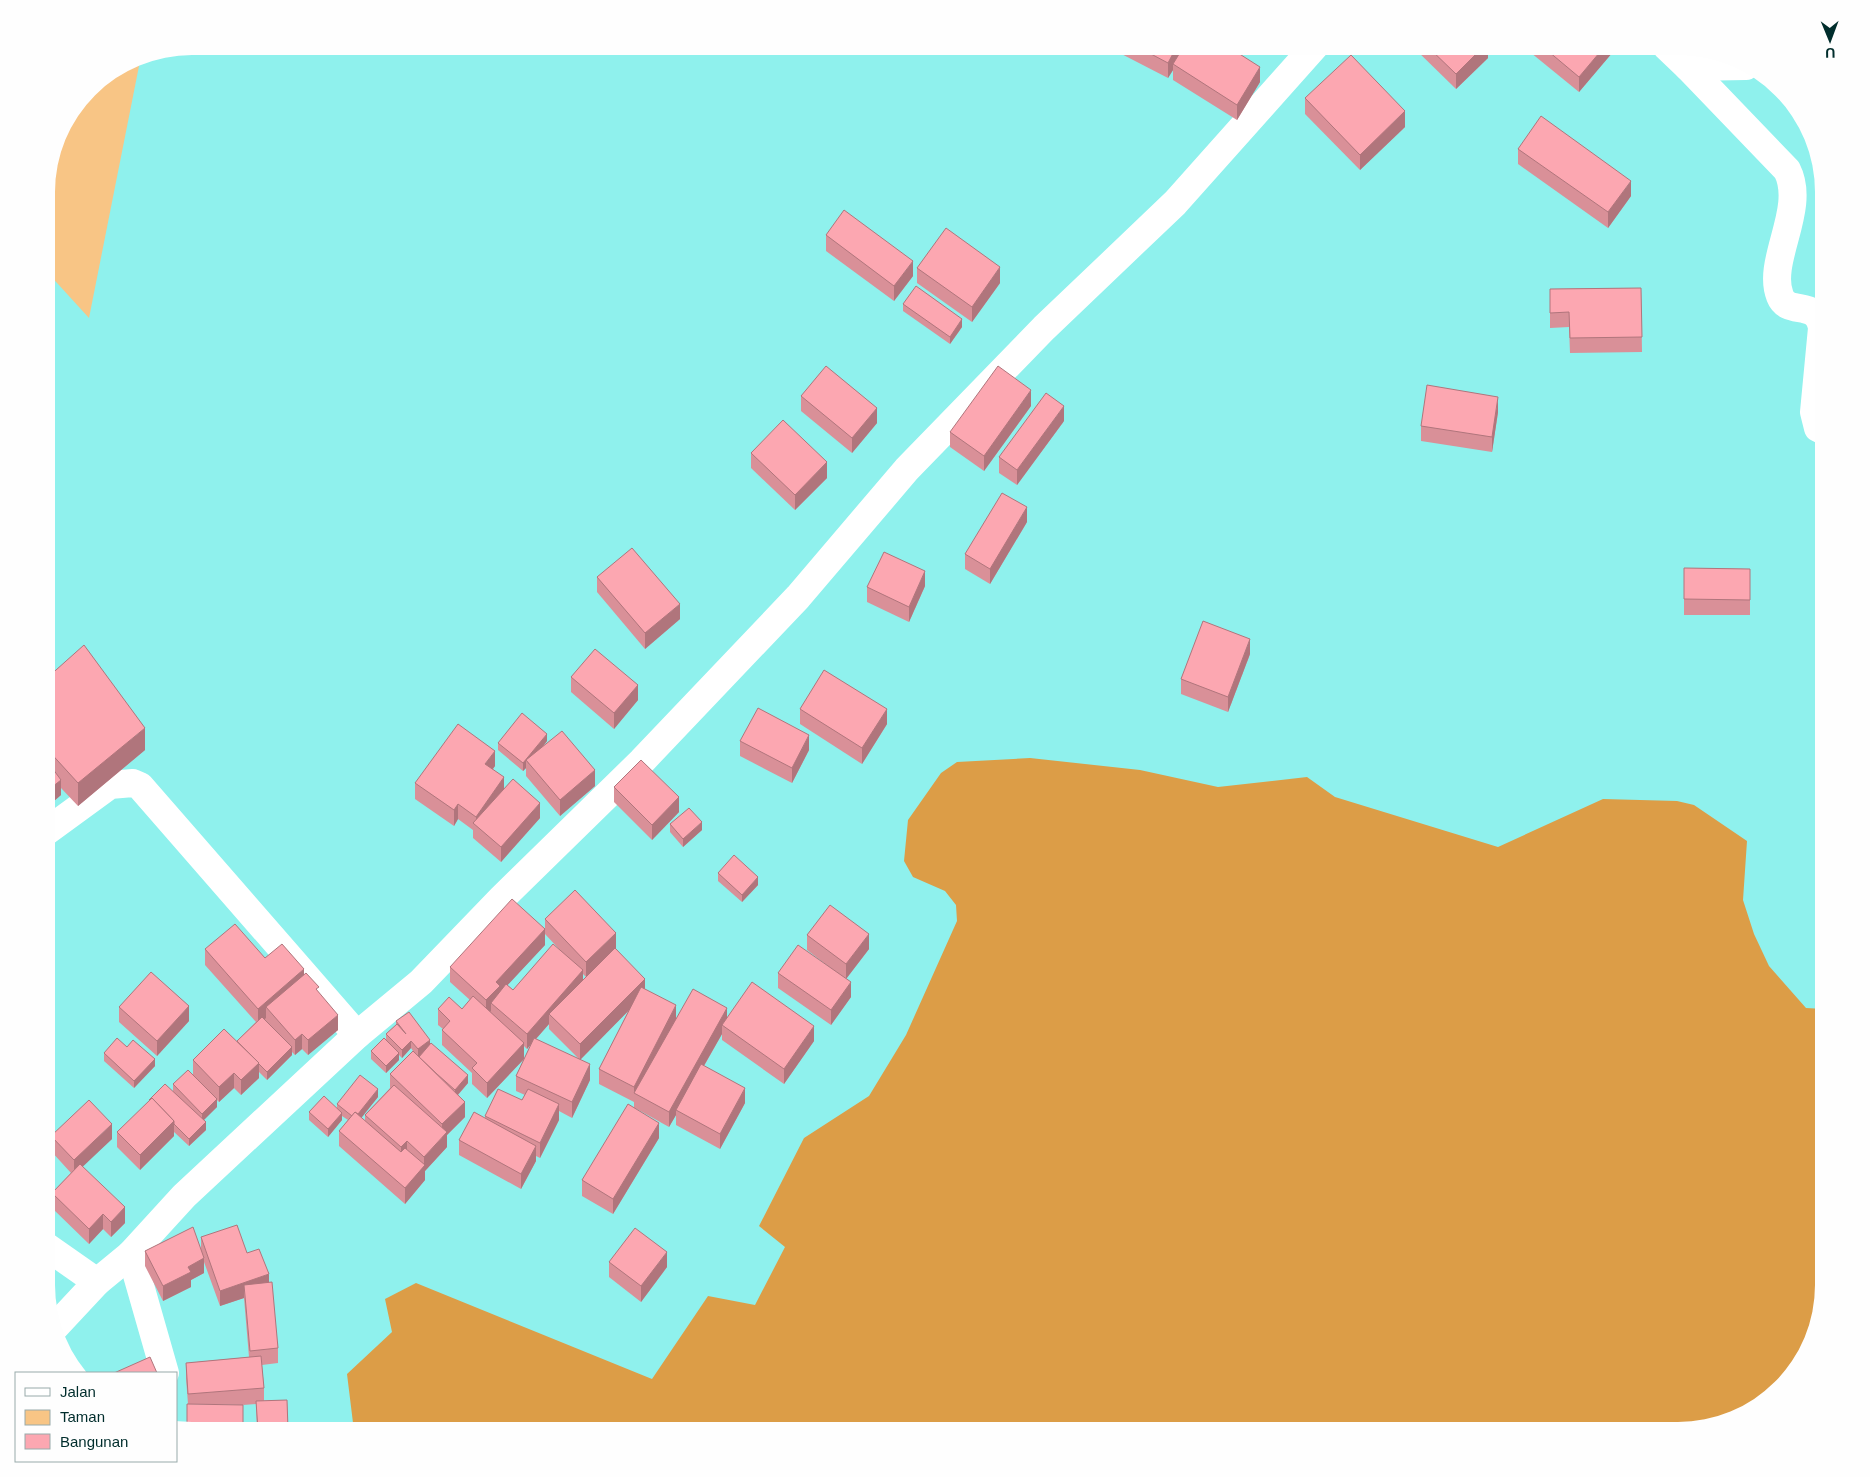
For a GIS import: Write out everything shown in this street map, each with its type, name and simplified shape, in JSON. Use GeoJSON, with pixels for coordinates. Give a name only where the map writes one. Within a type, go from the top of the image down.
{"type":"FeatureCollection","features":[{"type":"Feature","properties":{"kind":"street"},"geometry":{"type":"LineString","coordinates":[[60,1322],[97,1282],[132,1254],[184,1196],[357,1034],[421,982],[502,898],[642,761],[798,597],[907,469],[1044,328],[1176,203],[1307,55]]}},
{"type":"Feature","properties":{"kind":"street"},"geometry":{"type":"LineString","coordinates":[[1675,55],[1787,170],[1790,176],[1792,200],[1789,225],[1777,274],[1780,296],[1790,306],[1813,311],[1815,313]]}},
{"type":"Feature","properties":{"kind":"street"},"geometry":{"type":"LineString","coordinates":[[1688,67],[1732,66]]}},
{"type":"Feature","properties":{"kind":"street"},"geometry":{"type":"LineString","coordinates":[[1815,402],[1815,416]]}},
{"type":"Feature","properties":{"kind":"street"},"geometry":{"type":"LineString","coordinates":[[55,825],[110,785],[133,782],[140,786],[357,1034]]}},
{"type":"Feature","properties":{"kind":"street"},"geometry":{"type":"LineString","coordinates":[[55,1253],[97,1282]]}},
{"type":"Feature","properties":{"kind":"street"},"geometry":{"type":"LineString","coordinates":[[132,1254],[165,1372]]}},
{"type":"Feature","properties":{"kind":"green space"},"geometry":{"type":"Polygon","coordinates":[[[139,65],[89,318],[55,281],[56,174],[65,139],[83,108],[116,78],[139,65]]]}},
{"type":"Feature","properties":{"kind":"shaded area"},"geometry":{"type":"Polygon","coordinates":[[[1030,758],[1140,770],[1218,787],[1307,777],[1335,797],[1498,847],[1603,799],[1677,801],[1694,805],[1747,841],[1743,900],[1754,934],[1769,966],[1806,1008],[1815,1008],[1815,1294],[1805,1338],[1792,1361],[1775,1382],[1747,1404],[1722,1415],[1687,1422],[353,1422],[347,1374],[392,1332],[385,1299],[416,1283],[652,1379],[708,1296],[755,1305],[785,1247],[759,1226],[804,1138],[869,1096],[906,1035],[957,921],[956,905],[945,891],[913,877],[904,861],[908,820],[941,773],[957,762],[1030,758]]]}},
{"type":"Feature","properties":{"kind":"building"},"geometry":{"type":"Polygon","coordinates":[[[1153,55],[1172,55],[1168,63],[1153,55]]]}},
{"type":"Feature","properties":{"kind":"building"},"geometry":{"type":"Polygon","coordinates":[[[1178,55],[1241,55],[1260,67],[1237,105],[1173,64],[1178,55]]]}},
{"type":"Feature","properties":{"kind":"building"},"geometry":{"type":"Polygon","coordinates":[[[1351,55],[1405,111],[1360,155],[1305,98],[1351,55]]]}},
{"type":"Feature","properties":{"kind":"building"},"geometry":{"type":"Polygon","coordinates":[[[1436,55],[1475,55],[1456,74],[1436,55]]]}},
{"type":"Feature","properties":{"kind":"building"},"geometry":{"type":"Polygon","coordinates":[[[1553,55],[1597,55],[1579,77],[1553,55]]]}},
{"type":"Feature","properties":{"kind":"building"},"geometry":{"type":"Polygon","coordinates":[[[1541,116],[1631,181],[1608,212],[1518,149],[1541,116]]]}},
{"type":"Feature","properties":{"kind":"building"},"geometry":{"type":"Polygon","coordinates":[[[844,210],[913,261],[894,286],[826,235],[844,210]]]}},
{"type":"Feature","properties":{"kind":"building"},"geometry":{"type":"Polygon","coordinates":[[[946,228],[1000,267],[972,307],[917,268],[946,228]]]}},
{"type":"Feature","properties":{"kind":"building"},"geometry":{"type":"Polygon","coordinates":[[[916,286],[962,319],[950,337],[903,304],[916,286]]]}},
{"type":"Feature","properties":{"kind":"building"},"geometry":{"type":"Polygon","coordinates":[[[1641,288],[1642,337],[1570,338],[1569,312],[1550,313],[1550,289],[1641,288]]]}},
{"type":"Feature","properties":{"kind":"building"},"geometry":{"type":"Polygon","coordinates":[[[826,366],[877,408],[852,438],[801,396],[826,366]]]}},
{"type":"Feature","properties":{"kind":"building"},"geometry":{"type":"Polygon","coordinates":[[[998,366],[1031,390],[984,456],[950,432],[998,366]]]}},
{"type":"Feature","properties":{"kind":"building"},"geometry":{"type":"Polygon","coordinates":[[[1427,385],[1498,397],[1492,437],[1421,426],[1427,385]]]}},
{"type":"Feature","properties":{"kind":"building"},"geometry":{"type":"Polygon","coordinates":[[[1046,393],[1064,406],[1017,470],[999,457],[1046,393]]]}},
{"type":"Feature","properties":{"kind":"building"},"geometry":{"type":"Polygon","coordinates":[[[783,420],[827,462],[795,495],[751,453],[783,420]]]}},
{"type":"Feature","properties":{"kind":"building"},"geometry":{"type":"Polygon","coordinates":[[[1002,493],[1027,507],[990,569],[965,554],[1002,493]]]}},
{"type":"Feature","properties":{"kind":"building"},"geometry":{"type":"Polygon","coordinates":[[[632,548],[680,604],[645,633],[597,577],[632,548]]]}},
{"type":"Feature","properties":{"kind":"building"},"geometry":{"type":"Polygon","coordinates":[[[884,552],[925,571],[909,607],[867,587],[884,552]]]}},
{"type":"Feature","properties":{"kind":"building"},"geometry":{"type":"Polygon","coordinates":[[[1684,568],[1750,569],[1750,600],[1684,599],[1684,568]]]}},
{"type":"Feature","properties":{"kind":"building"},"geometry":{"type":"Polygon","coordinates":[[[1203,621],[1250,639],[1228,697],[1181,679],[1203,621]]]}},
{"type":"Feature","properties":{"kind":"building"},"geometry":{"type":"Polygon","coordinates":[[[84,645],[145,728],[78,783],[55,758],[55,671],[84,645]]]}},
{"type":"Feature","properties":{"kind":"building"},"geometry":{"type":"Polygon","coordinates":[[[595,649],[638,685],[614,713],[571,677],[595,649]]]}},
{"type":"Feature","properties":{"kind":"building"},"geometry":{"type":"Polygon","coordinates":[[[824,670],[887,709],[862,748],[800,709],[824,670]]]}},
{"type":"Feature","properties":{"kind":"building"},"geometry":{"type":"Polygon","coordinates":[[[758,708],[809,735],[792,768],[740,741],[758,708]]]}},
{"type":"Feature","properties":{"kind":"building"},"geometry":{"type":"Polygon","coordinates":[[[522,713],[547,734],[523,763],[498,743],[522,713]]]}},
{"type":"Feature","properties":{"kind":"building"},"geometry":{"type":"Polygon","coordinates":[[[458,724],[495,751],[485,764],[504,777],[476,817],[458,804],[454,810],[415,783],[458,724]]]}},
{"type":"Feature","properties":{"kind":"building"},"geometry":{"type":"Polygon","coordinates":[[[562,731],[595,770],[560,800],[526,760],[562,731]]]}},
{"type":"Feature","properties":{"kind":"building"},"geometry":{"type":"Polygon","coordinates":[[[641,760],[679,797],[652,825],[614,787],[641,760]]]}},
{"type":"Feature","properties":{"kind":"building"},"geometry":{"type":"Polygon","coordinates":[[[55,772],[61,780],[55,785],[55,772]]]}},
{"type":"Feature","properties":{"kind":"building"},"geometry":{"type":"Polygon","coordinates":[[[513,779],[540,803],[501,847],[473,823],[513,779]]]}},
{"type":"Feature","properties":{"kind":"building"},"geometry":{"type":"Polygon","coordinates":[[[689,808],[702,822],[683,839],[670,824],[689,808]]]}},
{"type":"Feature","properties":{"kind":"building"},"geometry":{"type":"Polygon","coordinates":[[[734,855],[758,877],[742,895],[718,873],[734,855]]]}},
{"type":"Feature","properties":{"kind":"building"},"geometry":{"type":"Polygon","coordinates":[[[575,890],[616,933],[586,962],[545,919],[575,890]]]}},
{"type":"Feature","properties":{"kind":"building"},"geometry":{"type":"Polygon","coordinates":[[[512,899],[545,929],[496,982],[500,986],[486,1000],[450,967],[512,899]]]}},
{"type":"Feature","properties":{"kind":"building"},"geometry":{"type":"Polygon","coordinates":[[[830,905],[869,934],[846,964],[807,935],[830,905]]]}},
{"type":"Feature","properties":{"kind":"building"},"geometry":{"type":"Polygon","coordinates":[[[235,924],[265,958],[282,944],[304,969],[258,1009],[205,949],[235,924]]]}},
{"type":"Feature","properties":{"kind":"building"},"geometry":{"type":"Polygon","coordinates":[[[553,944],[583,970],[527,1034],[491,1003],[506,984],[513,990],[553,944]]]}},
{"type":"Feature","properties":{"kind":"building"},"geometry":{"type":"Polygon","coordinates":[[[798,945],[851,982],[831,1010],[778,973],[798,945]]]}},
{"type":"Feature","properties":{"kind":"building"},"geometry":{"type":"Polygon","coordinates":[[[615,948],[645,979],[580,1044],[549,1014],[615,948]]]}},
{"type":"Feature","properties":{"kind":"building"},"geometry":{"type":"Polygon","coordinates":[[[151,972],[189,1006],[157,1041],[119,1007],[151,972]]]}},
{"type":"Feature","properties":{"kind":"building"},"geometry":{"type":"Polygon","coordinates":[[[306,973],[319,987],[316,989],[338,1015],[308,1040],[302,1034],[295,1040],[266,1007],[306,973]]]}},
{"type":"Feature","properties":{"kind":"building"},"geometry":{"type":"Polygon","coordinates":[[[752,982],[814,1026],[784,1069],[722,1025],[752,982]]]}},
{"type":"Feature","properties":{"kind":"building"},"geometry":{"type":"Polygon","coordinates":[[[641,987],[676,1005],[634,1087],[599,1069],[641,987]]]}},
{"type":"Feature","properties":{"kind":"building"},"geometry":{"type":"Polygon","coordinates":[[[693,989],[727,1008],[669,1112],[634,1093],[693,989]]]}},
{"type":"Feature","properties":{"kind":"building"},"geometry":{"type":"Polygon","coordinates":[[[473,996],[524,1043],[487,1083],[472,1068],[477,1063],[442,1030],[450,1021],[438,1009],[449,997],[462,1009],[473,996]]]}},
{"type":"Feature","properties":{"kind":"building"},"geometry":{"type":"Polygon","coordinates":[[[409,1012],[430,1040],[418,1049],[411,1041],[402,1050],[386,1034],[397,1024],[406,1034],[396,1021],[409,1012]]]}},
{"type":"Feature","properties":{"kind":"building"},"geometry":{"type":"Polygon","coordinates":[[[262,1017],[292,1047],[267,1072],[237,1041],[262,1017]]]}},
{"type":"Feature","properties":{"kind":"building"},"geometry":{"type":"Polygon","coordinates":[[[224,1029],[259,1063],[241,1080],[234,1073],[219,1087],[193,1060],[224,1029]]]}},
{"type":"Feature","properties":{"kind":"building"},"geometry":{"type":"Polygon","coordinates":[[[117,1038],[127,1047],[133,1040],[155,1059],[134,1081],[104,1053],[117,1038]]]}},
{"type":"Feature","properties":{"kind":"building"},"geometry":{"type":"Polygon","coordinates":[[[384,1038],[399,1053],[386,1066],[371,1051],[384,1038]]]}},
{"type":"Feature","properties":{"kind":"building"},"geometry":{"type":"Polygon","coordinates":[[[534,1038],[590,1064],[572,1102],[516,1076],[534,1038]]]}},
{"type":"Feature","properties":{"kind":"building"},"geometry":{"type":"Polygon","coordinates":[[[431,1043],[468,1075],[455,1090],[419,1057],[431,1043]]]}},
{"type":"Feature","properties":{"kind":"building"},"geometry":{"type":"Polygon","coordinates":[[[413,1051],[465,1102],[442,1124],[390,1074],[413,1051]]]}},
{"type":"Feature","properties":{"kind":"building"},"geometry":{"type":"Polygon","coordinates":[[[701,1064],[745,1088],[720,1134],[676,1110],[701,1064]]]}},
{"type":"Feature","properties":{"kind":"building"},"geometry":{"type":"Polygon","coordinates":[[[188,1070],[217,1099],[202,1114],[173,1084],[188,1070]]]}},
{"type":"Feature","properties":{"kind":"building"},"geometry":{"type":"Polygon","coordinates":[[[360,1075],[378,1089],[358,1114],[355,1112],[352,1116],[337,1104],[360,1075]]]}},
{"type":"Feature","properties":{"kind":"building"},"geometry":{"type":"Polygon","coordinates":[[[165,1084],[206,1122],[189,1139],[152,1098],[149,1100],[165,1084]]]}},
{"type":"Feature","properties":{"kind":"building"},"geometry":{"type":"Polygon","coordinates":[[[394,1085],[447,1132],[424,1157],[407,1141],[401,1147],[365,1115],[394,1085]]]}},
{"type":"Feature","properties":{"kind":"building"},"geometry":{"type":"Polygon","coordinates":[[[498,1089],[522,1100],[528,1089],[559,1104],[540,1143],[485,1116],[498,1089]]]}},
{"type":"Feature","properties":{"kind":"building"},"geometry":{"type":"Polygon","coordinates":[[[324,1096],[342,1113],[328,1129],[309,1112],[324,1096]]]}},
{"type":"Feature","properties":{"kind":"building"},"geometry":{"type":"Polygon","coordinates":[[[152,1098],[174,1121],[140,1155],[117,1132],[152,1098]]]}},
{"type":"Feature","properties":{"kind":"building"},"geometry":{"type":"Polygon","coordinates":[[[89,1100],[112,1124],[74,1160],[55,1140],[55,1132],[89,1100]]]}},
{"type":"Feature","properties":{"kind":"building"},"geometry":{"type":"Polygon","coordinates":[[[628,1104],[659,1123],[613,1199],[582,1180],[628,1104]]]}},
{"type":"Feature","properties":{"kind":"building"},"geometry":{"type":"Polygon","coordinates":[[[355,1112],[401,1152],[405,1148],[425,1165],[405,1188],[339,1131],[355,1112]]]}},
{"type":"Feature","properties":{"kind":"building"},"geometry":{"type":"Polygon","coordinates":[[[474,1112],[536,1146],[521,1174],[459,1140],[474,1112]]]}},
{"type":"Feature","properties":{"kind":"building"},"geometry":{"type":"Polygon","coordinates":[[[80,1164],[125,1207],[111,1222],[103,1214],[89,1229],[55,1196],[55,1190],[80,1164]]]}},
{"type":"Feature","properties":{"kind":"building"},"geometry":{"type":"Polygon","coordinates":[[[237,1225],[247,1253],[259,1249],[269,1274],[220,1291],[201,1237],[237,1225]]]}},
{"type":"Feature","properties":{"kind":"building"},"geometry":{"type":"Polygon","coordinates":[[[193,1227],[204,1258],[188,1267],[191,1272],[163,1286],[145,1251],[193,1227]]]}},
{"type":"Feature","properties":{"kind":"building"},"geometry":{"type":"Polygon","coordinates":[[[635,1228],[667,1252],[641,1286],[609,1262],[635,1228]]]}},
{"type":"Feature","properties":{"kind":"building"},"geometry":{"type":"Polygon","coordinates":[[[272,1282],[278,1348],[250,1351],[244,1285],[272,1282]]]}},
{"type":"Feature","properties":{"kind":"building"},"geometry":{"type":"Polygon","coordinates":[[[261,1356],[264,1388],[188,1394],[186,1363],[261,1356]]]}},
{"type":"Feature","properties":{"kind":"building"},"geometry":{"type":"Polygon","coordinates":[[[150,1357],[157,1372],[116,1372],[150,1357]]]}},
{"type":"Feature","properties":{"kind":"building"},"geometry":{"type":"Polygon","coordinates":[[[287,1400],[288,1422],[257,1422],[256,1401],[287,1400]]]}},
{"type":"Feature","properties":{"kind":"building"},"geometry":{"type":"Polygon","coordinates":[[[187,1404],[243,1405],[243,1422],[187,1422],[187,1404]]]}}]}
